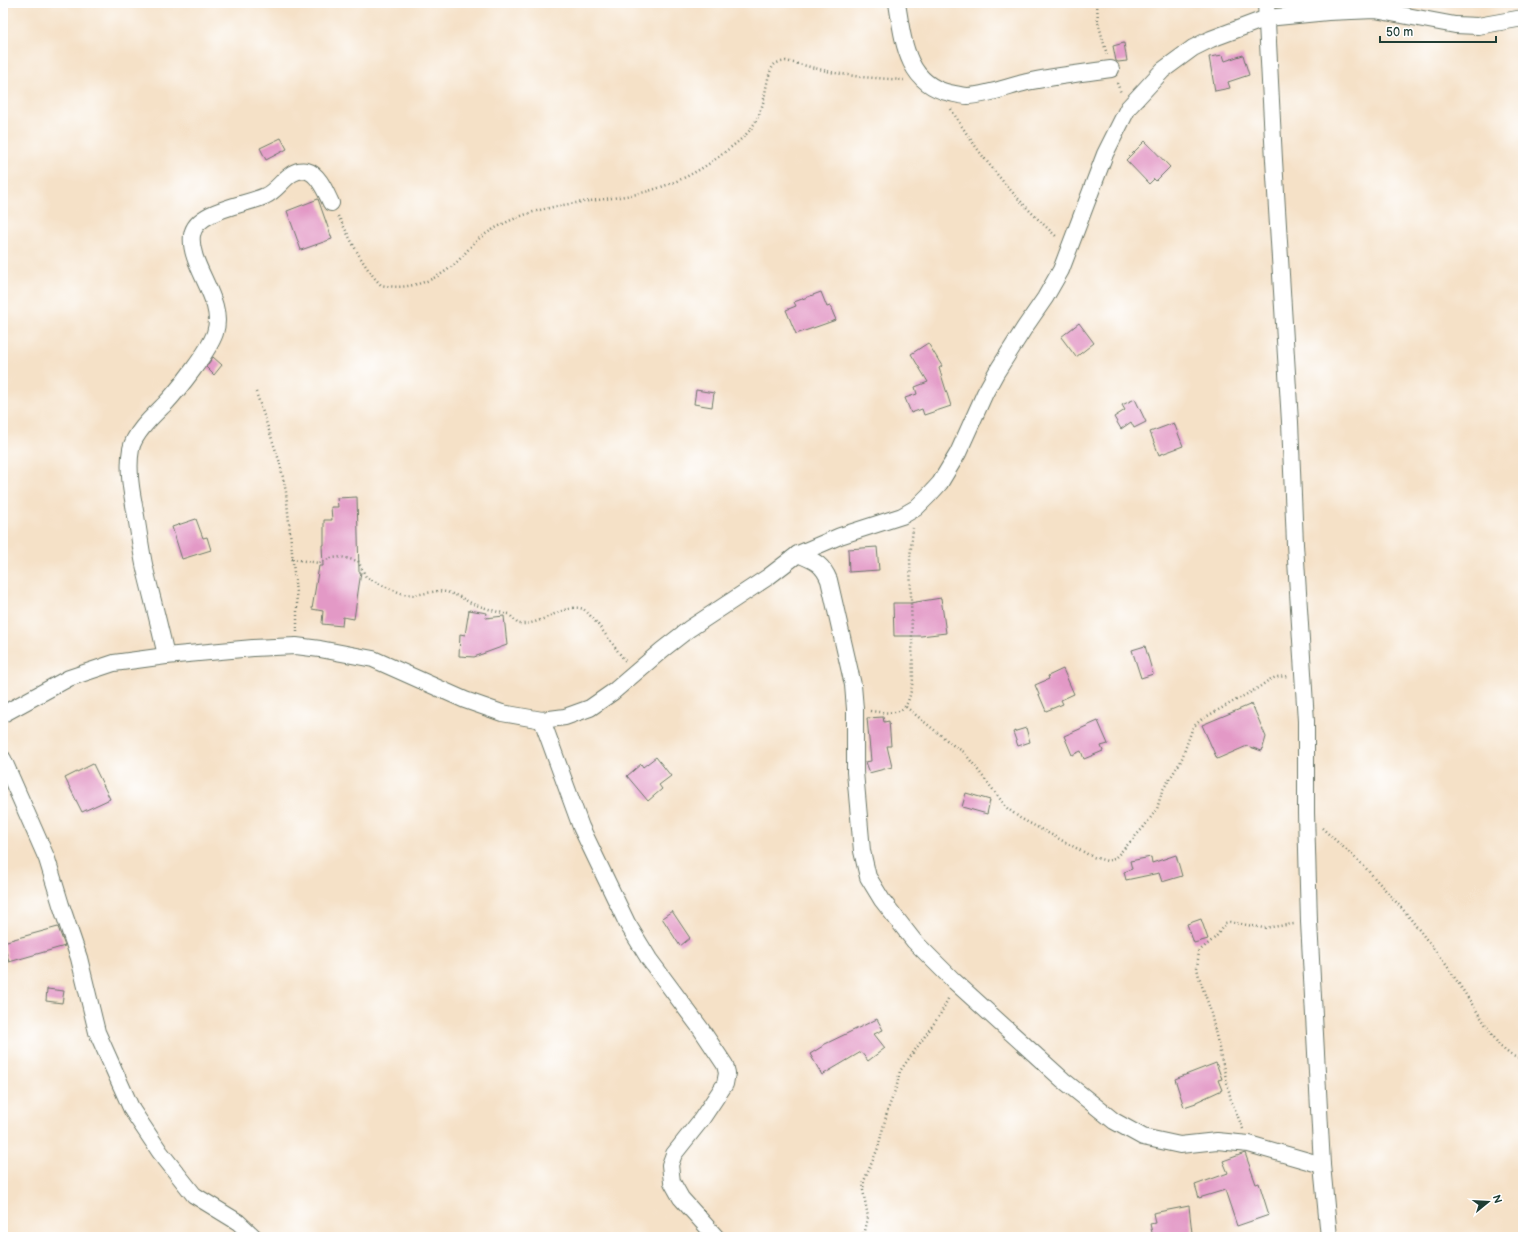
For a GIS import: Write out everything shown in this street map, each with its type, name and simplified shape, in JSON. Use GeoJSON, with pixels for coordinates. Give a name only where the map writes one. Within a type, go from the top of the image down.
{"type":"FeatureCollection","features":[{"type":"Feature","properties":{"kind":"street"},"geometry":{"type":"LineString","coordinates":[[897,3],[902,37],[906,52],[912,65],[925,82],[941,91],[966,96],[984,94],[1053,77],[1111,69]]}},
{"type":"Feature","properties":{"kind":"street"},"geometry":{"type":"LineString","coordinates":[[3,714],[69,678],[114,663],[166,656],[253,648],[296,646],[373,659],[466,700],[502,713],[542,720],[565,717],[590,708],[635,674],[689,629],[756,586],[798,554],[840,536],[892,520],[916,508],[940,483],[958,453],[985,393],[996,373],[1062,270],[1105,154],[1128,108],[1162,70],[1193,48],[1266,11],[1328,12],[1375,10],[1455,25],[1478,26],[1523,18]]}},
{"type":"Feature","properties":{"kind":"street"},"geometry":{"type":"LineString","coordinates":[[1266,11],[1306,721],[1306,813],[1309,922],[1322,1165],[1329,1237]]}},
{"type":"Feature","properties":{"kind":"street"},"geometry":{"type":"LineString","coordinates":[[166,656],[145,568],[135,510],[130,468],[131,448],[138,433],[167,402],[203,354],[215,333],[215,304],[198,263],[193,246],[192,235],[204,218],[217,212],[267,196],[278,188],[286,177],[302,171],[309,172],[315,176],[331,203]]}},
{"type":"Feature","properties":{"kind":"street"},"geometry":{"type":"LineString","coordinates":[[798,554],[819,563],[826,571],[852,678],[855,709],[855,772],[862,851],[868,877],[882,900],[914,941],[954,981],[1063,1080],[1114,1121],[1143,1137],[1180,1145],[1217,1141],[1249,1144],[1322,1165]]}},
{"type":"Feature","properties":{"kind":"street"},"geometry":{"type":"LineString","coordinates":[[542,720],[581,827],[626,922],[649,959],[701,1029],[725,1065],[727,1074],[725,1084],[674,1154],[670,1165],[672,1182],[681,1198],[716,1237]]}},
{"type":"Feature","properties":{"kind":"street"},"geometry":{"type":"LineString","coordinates":[[3,759],[47,859],[79,958],[97,1032],[132,1110],[160,1152],[194,1195],[238,1222],[254,1237]]}},
{"type":"Feature","properties":{"kind":"path"},"geometry":{"type":"LineString","coordinates":[[331,203],[366,266],[373,277],[381,285],[401,287],[418,284],[442,274],[457,262],[477,241],[515,218],[568,203],[637,194],[665,186],[713,162],[752,127],[760,113],[771,69],[775,64],[780,62],[786,61],[842,74],[925,82]]}},
{"type":"Feature","properties":{"kind":"path"},"geometry":{"type":"LineString","coordinates":[[941,91],[964,129],[1014,194],[1069,248]]}},
{"type":"Feature","properties":{"kind":"path"},"geometry":{"type":"LineString","coordinates":[[256,392],[280,463],[286,492],[292,559],[298,603],[296,646]]}},
{"type":"Feature","properties":{"kind":"path"},"geometry":{"type":"LineString","coordinates":[[855,709],[886,713],[897,712],[906,707],[910,697],[912,679],[910,556],[916,508]]}},
{"type":"Feature","properties":{"kind":"path"},"geometry":{"type":"LineString","coordinates":[[292,559],[319,563],[331,558],[341,557],[358,561],[366,577],[403,594],[415,595],[438,591],[447,592],[473,604],[509,614],[518,624],[527,624],[539,621],[566,609],[583,609],[635,674]]}},
{"type":"Feature","properties":{"kind":"path"},"geometry":{"type":"LineString","coordinates":[[906,707],[954,746],[964,752],[1007,808],[1020,818],[1093,857],[1107,861],[1114,859],[1119,854],[1144,828],[1157,809],[1162,791],[1180,761],[1193,727],[1202,719],[1276,676],[1303,674]]}},
{"type":"Feature","properties":{"kind":"path"},"geometry":{"type":"LineString","coordinates":[[1306,813],[1363,866],[1406,913],[1447,966],[1499,1045],[1510,1055],[1523,1058]]}},
{"type":"Feature","properties":{"kind":"path"},"geometry":{"type":"LineString","coordinates":[[1249,1144],[1231,1100],[1213,1023],[1199,977],[1197,968],[1199,951],[1216,937],[1225,923],[1230,922],[1264,928],[1309,922]]}},
{"type":"Feature","properties":{"kind":"path"},"geometry":{"type":"LineString","coordinates":[[861,1237],[865,1231],[868,1217],[863,1190],[864,1181],[878,1148],[900,1070],[940,1015],[948,1001],[954,981]]}},
{"type":"Feature","properties":{"kind":"building"},"geometry":{"type":"Polygon","coordinates":[[[1124,43],[1127,61],[1118,62],[1116,61],[1113,46],[1124,43]]]}},
{"type":"Feature","properties":{"kind":"building"},"geometry":{"type":"Polygon","coordinates":[[[1223,55],[1225,61],[1243,55],[1249,75],[1228,82],[1230,88],[1215,91],[1209,57],[1223,55]]]}},
{"type":"Feature","properties":{"kind":"building"},"geometry":{"type":"Polygon","coordinates":[[[281,138],[287,149],[266,160],[260,148],[281,138]]]}},
{"type":"Feature","properties":{"kind":"building"},"geometry":{"type":"Polygon","coordinates":[[[1145,141],[1170,167],[1156,181],[1154,179],[1149,184],[1126,160],[1145,141]]]}},
{"type":"Feature","properties":{"kind":"building"},"geometry":{"type":"Polygon","coordinates":[[[318,199],[332,239],[301,250],[287,211],[318,199]]]}},
{"type":"Feature","properties":{"kind":"building"},"geometry":{"type":"Polygon","coordinates":[[[821,292],[827,307],[830,306],[836,320],[796,334],[786,310],[796,306],[794,302],[821,292]]]}},
{"type":"Feature","properties":{"kind":"building"},"geometry":{"type":"Polygon","coordinates":[[[1079,323],[1094,343],[1076,357],[1061,337],[1079,323]]]}},
{"type":"Feature","properties":{"kind":"building"},"geometry":{"type":"Polygon","coordinates":[[[928,343],[942,366],[939,368],[951,406],[924,415],[922,409],[911,413],[905,398],[917,394],[915,387],[928,382],[911,354],[928,343]]]}},
{"type":"Feature","properties":{"kind":"building"},"geometry":{"type":"Polygon","coordinates":[[[213,357],[222,365],[214,375],[206,367],[213,357]]]}},
{"type":"Feature","properties":{"kind":"building"},"geometry":{"type":"Polygon","coordinates":[[[696,390],[714,393],[712,407],[694,404],[696,390]]]}},
{"type":"Feature","properties":{"kind":"building"},"geometry":{"type":"Polygon","coordinates":[[[1135,399],[1146,422],[1134,428],[1131,422],[1121,429],[1114,417],[1125,410],[1122,405],[1135,399]]]}},
{"type":"Feature","properties":{"kind":"building"},"geometry":{"type":"Polygon","coordinates":[[[1174,423],[1183,446],[1159,455],[1150,432],[1174,423]]]}},
{"type":"Feature","properties":{"kind":"building"},"geometry":{"type":"Polygon","coordinates":[[[357,497],[359,572],[361,572],[354,619],[343,617],[342,626],[322,624],[323,611],[312,609],[319,566],[323,566],[322,545],[324,545],[324,520],[332,520],[331,507],[338,507],[337,498],[357,497]]]}},
{"type":"Feature","properties":{"kind":"building"},"geometry":{"type":"Polygon","coordinates":[[[196,519],[203,538],[207,537],[211,550],[182,559],[172,527],[196,519]]]}},
{"type":"Feature","properties":{"kind":"building"},"geometry":{"type":"Polygon","coordinates":[[[877,547],[879,570],[849,572],[848,549],[877,547]]]}},
{"type":"Feature","properties":{"kind":"building"},"geometry":{"type":"Polygon","coordinates":[[[941,598],[946,633],[921,636],[894,636],[893,603],[910,603],[941,598]]]}},
{"type":"Feature","properties":{"kind":"building"},"geometry":{"type":"Polygon","coordinates":[[[469,610],[487,613],[486,618],[504,616],[507,645],[474,657],[459,656],[460,634],[465,635],[469,610]]]}},
{"type":"Feature","properties":{"kind":"building"},"geometry":{"type":"Polygon","coordinates":[[[1145,646],[1153,674],[1141,678],[1132,650],[1145,646]]]}},
{"type":"Feature","properties":{"kind":"building"},"geometry":{"type":"Polygon","coordinates":[[[1063,669],[1074,694],[1061,700],[1063,704],[1046,711],[1035,685],[1049,679],[1048,676],[1063,669]]]}},
{"type":"Feature","properties":{"kind":"building"},"geometry":{"type":"Polygon","coordinates":[[[1252,704],[1266,737],[1262,751],[1247,746],[1217,759],[1202,725],[1252,704]]]}},
{"type":"Feature","properties":{"kind":"building"},"geometry":{"type":"Polygon","coordinates":[[[883,717],[884,722],[889,721],[891,746],[887,746],[892,767],[869,773],[865,762],[871,761],[867,718],[883,717]]]}},
{"type":"Feature","properties":{"kind":"building"},"geometry":{"type":"Polygon","coordinates":[[[1098,721],[1108,744],[1101,746],[1103,751],[1084,759],[1081,751],[1072,755],[1064,736],[1098,721]]]}},
{"type":"Feature","properties":{"kind":"building"},"geometry":{"type":"Polygon","coordinates":[[[1026,728],[1030,742],[1018,746],[1013,732],[1026,728]]]}},
{"type":"Feature","properties":{"kind":"building"},"geometry":{"type":"Polygon","coordinates":[[[656,757],[671,776],[659,785],[662,789],[648,801],[627,776],[641,764],[643,767],[656,757]]]}},
{"type":"Feature","properties":{"kind":"building"},"geometry":{"type":"Polygon","coordinates":[[[93,764],[110,799],[82,812],[65,778],[93,764]]]}},
{"type":"Feature","properties":{"kind":"building"},"geometry":{"type":"Polygon","coordinates":[[[966,793],[990,800],[987,814],[962,807],[966,793]]]}},
{"type":"Feature","properties":{"kind":"building"},"geometry":{"type":"Polygon","coordinates":[[[1176,855],[1182,876],[1162,882],[1159,873],[1126,880],[1124,872],[1132,869],[1130,861],[1151,857],[1152,863],[1176,855]]]}},
{"type":"Feature","properties":{"kind":"building"},"geometry":{"type":"Polygon","coordinates":[[[672,911],[690,938],[680,946],[662,918],[672,911]]]}},
{"type":"Feature","properties":{"kind":"building"},"geometry":{"type":"Polygon","coordinates":[[[1201,919],[1208,939],[1194,943],[1187,924],[1201,919]]]}},
{"type":"Feature","properties":{"kind":"building"},"geometry":{"type":"Polygon","coordinates":[[[58,927],[65,946],[9,962],[3,942],[58,927]]]}},
{"type":"Feature","properties":{"kind":"building"},"geometry":{"type":"Polygon","coordinates":[[[47,989],[64,991],[62,1003],[46,1001],[47,989]]]}},
{"type":"Feature","properties":{"kind":"building"},"geometry":{"type":"Polygon","coordinates":[[[877,1019],[883,1030],[874,1034],[885,1048],[868,1061],[861,1052],[822,1075],[810,1054],[823,1045],[877,1019]]]}},
{"type":"Feature","properties":{"kind":"building"},"geometry":{"type":"Polygon","coordinates":[[[1216,1063],[1222,1079],[1218,1080],[1222,1090],[1196,1103],[1184,1107],[1175,1079],[1216,1063]]]}},
{"type":"Feature","properties":{"kind":"building"},"geometry":{"type":"Polygon","coordinates":[[[1245,1153],[1256,1184],[1259,1183],[1269,1215],[1237,1226],[1225,1190],[1199,1198],[1195,1185],[1228,1173],[1223,1161],[1245,1153]]]}},
{"type":"Feature","properties":{"kind":"building"},"geometry":{"type":"Polygon","coordinates":[[[1189,1206],[1192,1233],[1186,1234],[1187,1237],[1153,1237],[1150,1224],[1155,1223],[1153,1213],[1189,1206]]]}}]}
